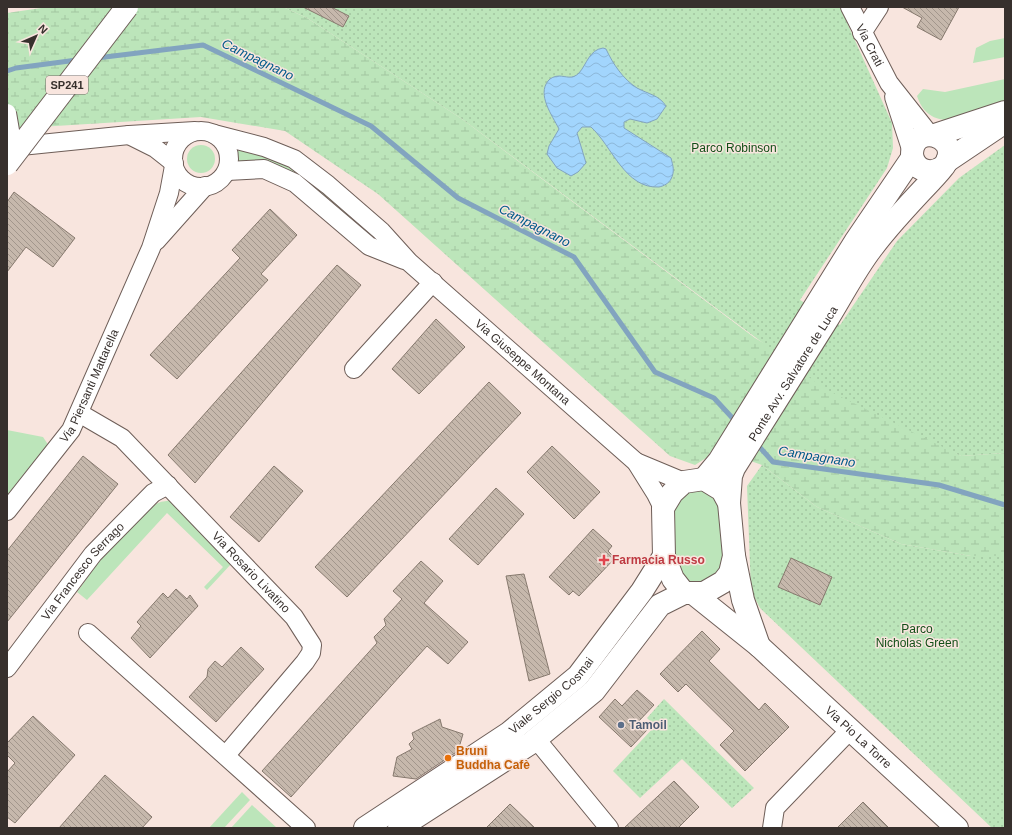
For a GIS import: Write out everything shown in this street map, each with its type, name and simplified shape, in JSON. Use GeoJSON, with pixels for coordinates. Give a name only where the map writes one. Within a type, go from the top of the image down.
{"type":"FeatureCollection","features":[{"type":"Feature","properties":{"kind":"street","name":"SP241"},"geometry":{"type":"LineString","coordinates":[[9,155],[126,7]]}},
{"type":"Feature","properties":{"kind":"street","name":"Via Crati"},"geometry":{"type":"LineString","coordinates":[[850,7],[889,83],[912,155]]}},
{"type":"Feature","properties":{"kind":"street"},"geometry":{"type":"LineString","coordinates":[[862,33],[879,7]]}},
{"type":"Feature","properties":{"kind":"street","name":"Via Crati"},"geometry":{"type":"LineString","coordinates":[[889,83],[932,135]]}},
{"type":"Feature","properties":{"kind":"street"},"geometry":{"type":"LineString","coordinates":[[1005,112],[919,138],[913,146],[912,155],[914,163],[923,170],[934,171],[1005,122]]}},
{"type":"Feature","properties":{"kind":"street"},"geometry":{"type":"LineString","coordinates":[[7,113],[9,155],[129,135],[205,131],[214,134],[226,146],[229,162],[226,171],[214,184],[205,186],[189,184],[180,176],[174,164],[155,148],[129,135]]}},
{"type":"Feature","properties":{"kind":"street"},"geometry":{"type":"LineString","coordinates":[[174,164],[174,154],[178,143],[188,134],[196,131]]}},
{"type":"Feature","properties":{"kind":"street","name":"Via Giuseppe Montana"},"geometry":{"type":"LineString","coordinates":[[214,134],[264,146],[294,159],[328,184],[381,231],[409,262],[636,462],[656,494],[662,508]]}},
{"type":"Feature","properties":{"kind":"street"},"geometry":{"type":"LineString","coordinates":[[863,245],[899,213],[945,163],[949,154],[945,142],[932,135]]}},
{"type":"Feature","properties":{"kind":"street"},"geometry":{"type":"LineString","coordinates":[[863,245],[912,155]]}},
{"type":"Feature","properties":{"kind":"street","name":"Via Piersanti Mattarella"},"geometry":{"type":"LineString","coordinates":[[7,511],[71,430],[151,248],[169,193],[174,164]]}},
{"type":"Feature","properties":{"kind":"street","name":"Via Giuseppe Montana"},"geometry":{"type":"LineString","coordinates":[[226,171],[264,169],[294,183],[369,246],[409,262]]}},
{"type":"Feature","properties":{"kind":"street","name":"Via Piersanti Mattarella"},"geometry":{"type":"LineString","coordinates":[[151,248],[205,186]]}},
{"type":"Feature","properties":{"kind":"street","name":"Ponte Avv. Salvatore de Luca"},"geometry":{"type":"LineString","coordinates":[[694,481],[726,465],[863,245]]}},
{"type":"Feature","properties":{"kind":"street"},"geometry":{"type":"LineString","coordinates":[[354,369],[433,282]]}},
{"type":"Feature","properties":{"kind":"street","name":"Via Rosario Livatino"},"geometry":{"type":"LineString","coordinates":[[79,413],[122,438],[294,617],[305,631],[312,645],[311,653],[305,662],[226,755]]}},
{"type":"Feature","properties":{"kind":"street","name":"Via Giuseppe Montana"},"geometry":{"type":"LineString","coordinates":[[636,462],[694,481]]}},
{"type":"Feature","properties":{"kind":"street","name":"Ponte Avv. Salvatore de Luca"},"geometry":{"type":"LineString","coordinates":[[726,465],[731,476],[729,503]]}},
{"type":"Feature","properties":{"kind":"street"},"geometry":{"type":"LineString","coordinates":[[694,481],[722,490],[729,503],[734,556],[730,573],[723,582],[704,593],[689,593],[673,579],[664,556],[662,508],[672,493],[694,481]]}},
{"type":"Feature","properties":{"kind":"street","name":"Via Francesco Serrago"},"geometry":{"type":"LineString","coordinates":[[7,668],[93,554],[153,493],[168,485]]}},
{"type":"Feature","properties":{"kind":"street","name":"Viale Sergio Cosmai"},"geometry":{"type":"LineString","coordinates":[[366,828],[509,733],[578,676],[642,591],[664,556]]}},
{"type":"Feature","properties":{"kind":"street","name":"Via Pio La Torre"},"geometry":{"type":"LineString","coordinates":[[734,556],[743,600],[760,646]]}},
{"type":"Feature","properties":{"kind":"street","name":"Via Pio La Torre"},"geometry":{"type":"LineString","coordinates":[[689,593],[760,646],[957,828]]}},
{"type":"Feature","properties":{"kind":"street","name":"Viale Sergio Cosmai"},"geometry":{"type":"LineString","coordinates":[[399,828],[536,739],[594,690],[660,605],[689,593]]}},
{"type":"Feature","properties":{"kind":"street"},"geometry":{"type":"LineString","coordinates":[[88,633],[306,828]]}},
{"type":"Feature","properties":{"kind":"street"},"geometry":{"type":"LineString","coordinates":[[772,828],[775,808],[850,730]]}},
{"type":"Feature","properties":{"kind":"street"},"geometry":{"type":"LineString","coordinates":[[536,739],[610,828]]}},
{"type":"Feature","properties":{"kind":"green space"},"geometry":{"type":"Polygon","coordinates":[[[48,7],[283,7],[307,18],[462,119],[755,338],[961,456],[1005,453],[1005,556],[971,556],[901,544],[817,507],[762,465],[714,448],[706,458],[695,465],[670,456],[378,194],[285,131],[201,117],[7,129],[7,13],[48,7]]]}},
{"type":"Feature","properties":{"kind":"green space","name":"Parco Robinson"},"geometry":{"type":"Polygon","coordinates":[[[283,7],[840,7],[892,123],[893,148],[887,168],[800,300],[840,325],[897,241],[959,178],[1005,145],[1005,453],[961,456],[825,389],[462,119],[307,18],[283,7]]]}},
{"type":"Feature","properties":{"kind":"green space"},"geometry":{"type":"Polygon","coordinates":[[[1005,38],[1005,57],[973,63],[976,48],[990,41],[1005,38]]]}},
{"type":"Feature","properties":{"kind":"green space"},"geometry":{"type":"Polygon","coordinates":[[[1005,79],[1005,105],[955,120],[943,120],[932,116],[924,109],[917,96],[923,89],[945,92],[1005,79]]]}},
{"type":"Feature","properties":{"kind":"green space"},"geometry":{"type":"Polygon","coordinates":[[[227,142],[291,164],[389,250],[324,202],[232,166],[233,154],[227,142]]]}},
{"type":"Feature","properties":{"kind":"green space"},"geometry":{"type":"Polygon","coordinates":[[[201,145],[207,146],[211,149],[214,153],[214,165],[211,169],[207,172],[201,173],[195,172],[191,169],[188,165],[187,159],[188,153],[191,149],[195,146],[201,145]]]}},
{"type":"Feature","properties":{"kind":"green space"},"geometry":{"type":"Polygon","coordinates":[[[7,430],[43,437],[49,446],[7,498],[7,430]]]}},
{"type":"Feature","properties":{"kind":"green space","name":"Parco Nicholas Green"},"geometry":{"type":"Polygon","coordinates":[[[762,465],[817,507],[901,544],[971,556],[1005,556],[1005,828],[992,828],[760,608],[751,591],[747,486],[762,465]]]}},
{"type":"Feature","properties":{"kind":"green space"},"geometry":{"type":"Polygon","coordinates":[[[686,486],[719,492],[727,571],[694,590],[667,556],[674,495],[686,486]]]}},
{"type":"Feature","properties":{"kind":"green space"},"geometry":{"type":"Polygon","coordinates":[[[173,500],[232,563],[207,590],[204,587],[223,567],[167,513],[87,600],[77,592],[113,543],[135,520],[146,510],[158,503],[173,500]]]}},
{"type":"Feature","properties":{"kind":"green space"},"geometry":{"type":"Polygon","coordinates":[[[664,699],[754,788],[732,808],[682,759],[640,798],[613,771],[655,726],[647,718],[664,699]]]}},
{"type":"Feature","properties":{"kind":"green space"},"geometry":{"type":"Polygon","coordinates":[[[242,792],[250,800],[224,828],[209,828],[242,792]]]}},
{"type":"Feature","properties":{"kind":"green space"},"geometry":{"type":"Polygon","coordinates":[[[252,805],[277,828],[231,828],[252,805]]]}},
{"type":"Feature","properties":{"kind":"water"},"geometry":{"type":"Polygon","coordinates":[[[598,49],[606,49],[615,66],[627,80],[637,88],[660,99],[666,106],[657,119],[647,123],[630,119],[624,122],[624,128],[671,158],[673,173],[669,182],[663,186],[647,186],[628,174],[599,135],[591,127],[582,127],[577,133],[586,163],[578,172],[571,176],[557,168],[547,154],[549,146],[559,129],[545,99],[545,87],[551,78],[559,76],[571,77],[579,73],[591,54],[598,49]]]}},
{"type":"Feature","properties":{"kind":"building"},"geometry":{"type":"Polygon","coordinates":[[[303,7],[331,7],[349,16],[343,27],[303,7]]]}},
{"type":"Feature","properties":{"kind":"building"},"geometry":{"type":"Polygon","coordinates":[[[902,7],[959,7],[941,40],[917,27],[922,18],[902,7]]]}},
{"type":"Feature","properties":{"kind":"building"},"geometry":{"type":"Polygon","coordinates":[[[14,192],[75,238],[53,267],[26,247],[7,272],[7,202],[14,192]]]}},
{"type":"Feature","properties":{"kind":"building"},"geometry":{"type":"Polygon","coordinates":[[[270,209],[297,235],[261,274],[268,280],[177,379],[150,355],[240,258],[232,250],[270,209]]]}},
{"type":"Feature","properties":{"kind":"building"},"geometry":{"type":"Polygon","coordinates":[[[337,265],[361,285],[195,483],[168,455],[337,265]]]}},
{"type":"Feature","properties":{"kind":"building"},"geometry":{"type":"Polygon","coordinates":[[[436,319],[465,347],[419,394],[392,369],[436,319]]]}},
{"type":"Feature","properties":{"kind":"building"},"geometry":{"type":"Polygon","coordinates":[[[489,382],[521,413],[347,597],[315,567],[489,382]]]}},
{"type":"Feature","properties":{"kind":"building"},"geometry":{"type":"Polygon","coordinates":[[[552,446],[600,492],[574,519],[527,472],[552,446]]]}},
{"type":"Feature","properties":{"kind":"building"},"geometry":{"type":"Polygon","coordinates":[[[83,456],[118,484],[7,622],[7,551],[83,456]]]}},
{"type":"Feature","properties":{"kind":"building"},"geometry":{"type":"Polygon","coordinates":[[[274,466],[303,491],[259,542],[230,517],[274,466]]]}},
{"type":"Feature","properties":{"kind":"building"},"geometry":{"type":"Polygon","coordinates":[[[496,488],[524,514],[478,565],[449,539],[496,488]]]}},
{"type":"Feature","properties":{"kind":"building"},"geometry":{"type":"Polygon","coordinates":[[[593,529],[612,546],[608,551],[615,558],[579,596],[573,591],[569,595],[549,577],[593,529]]]}},
{"type":"Feature","properties":{"kind":"building"},"geometry":{"type":"Polygon","coordinates":[[[791,558],[832,577],[820,605],[778,587],[791,558]]]}},
{"type":"Feature","properties":{"kind":"building"},"geometry":{"type":"Polygon","coordinates":[[[421,561],[443,581],[424,603],[468,642],[448,664],[427,646],[291,797],[262,771],[377,643],[374,637],[386,625],[384,619],[402,599],[393,591],[421,561]]]}},
{"type":"Feature","properties":{"kind":"building"},"geometry":{"type":"Polygon","coordinates":[[[524,574],[550,674],[529,681],[506,576],[524,574]]]}},
{"type":"Feature","properties":{"kind":"building"},"geometry":{"type":"Polygon","coordinates":[[[176,589],[187,599],[190,595],[198,606],[150,658],[131,638],[141,626],[137,622],[163,593],[168,598],[176,589]]]}},
{"type":"Feature","properties":{"kind":"building"},"geometry":{"type":"Polygon","coordinates":[[[702,631],[720,649],[709,661],[759,710],[765,703],[789,727],[745,771],[720,745],[734,731],[686,684],[678,692],[660,674],[702,631]]]}},
{"type":"Feature","properties":{"kind":"building"},"geometry":{"type":"Polygon","coordinates":[[[241,647],[264,669],[216,722],[189,697],[207,677],[208,669],[215,661],[222,667],[241,647]]]}},
{"type":"Feature","properties":{"kind":"building"},"geometry":{"type":"Polygon","coordinates":[[[637,690],[654,705],[638,722],[647,730],[631,747],[599,717],[615,699],[622,706],[637,690]]]}},
{"type":"Feature","properties":{"kind":"building"},"geometry":{"type":"Polygon","coordinates":[[[33,716],[75,755],[15,823],[7,817],[7,772],[15,763],[7,755],[7,743],[33,716]]]}},
{"type":"Feature","properties":{"kind":"building"},"geometry":{"type":"Polygon","coordinates":[[[440,719],[442,727],[463,734],[458,751],[416,779],[393,776],[397,757],[412,749],[409,744],[414,739],[412,733],[440,719]]]}},
{"type":"Feature","properties":{"kind":"building"},"geometry":{"type":"Polygon","coordinates":[[[105,775],[152,817],[142,828],[59,828],[105,775]]]}},
{"type":"Feature","properties":{"kind":"building"},"geometry":{"type":"Polygon","coordinates":[[[674,781],[699,807],[678,828],[624,828],[674,781]]]}},
{"type":"Feature","properties":{"kind":"building"},"geometry":{"type":"Polygon","coordinates":[[[863,802],[889,828],[837,828],[863,802]]]}},
{"type":"Feature","properties":{"kind":"building"},"geometry":{"type":"Polygon","coordinates":[[[510,804],[535,828],[486,828],[510,804]]]}},
{"type":"Feature","properties":{"kind":"waterway","name":"Campagnano"},"geometry":{"type":"LineString","coordinates":[[97,58],[203,45],[371,126],[458,198],[574,257],[655,372],[714,398],[737,423]]}},
{"type":"Feature","properties":{"kind":"waterway","name":"Campagnano"},"geometry":{"type":"LineString","coordinates":[[7,71],[16,68],[77,60]]}},
{"type":"Feature","properties":{"kind":"waterway","name":"Campagnano"},"geometry":{"type":"LineString","coordinates":[[756,443],[773,462],[939,485],[1005,505]]}},
{"type":"Feature","properties":{"kind":"place","name":"Farmacia Russo"},"geometry":{"type":"Point","coordinates":[604,560]}},
{"type":"Feature","properties":{"kind":"place","name":"Tamoil"},"geometry":{"type":"Point","coordinates":[621,725]}},
{"type":"Feature","properties":{"kind":"place","name":"Bruni Buddha Cafè"},"geometry":{"type":"Point","coordinates":[448,758]}}]}
